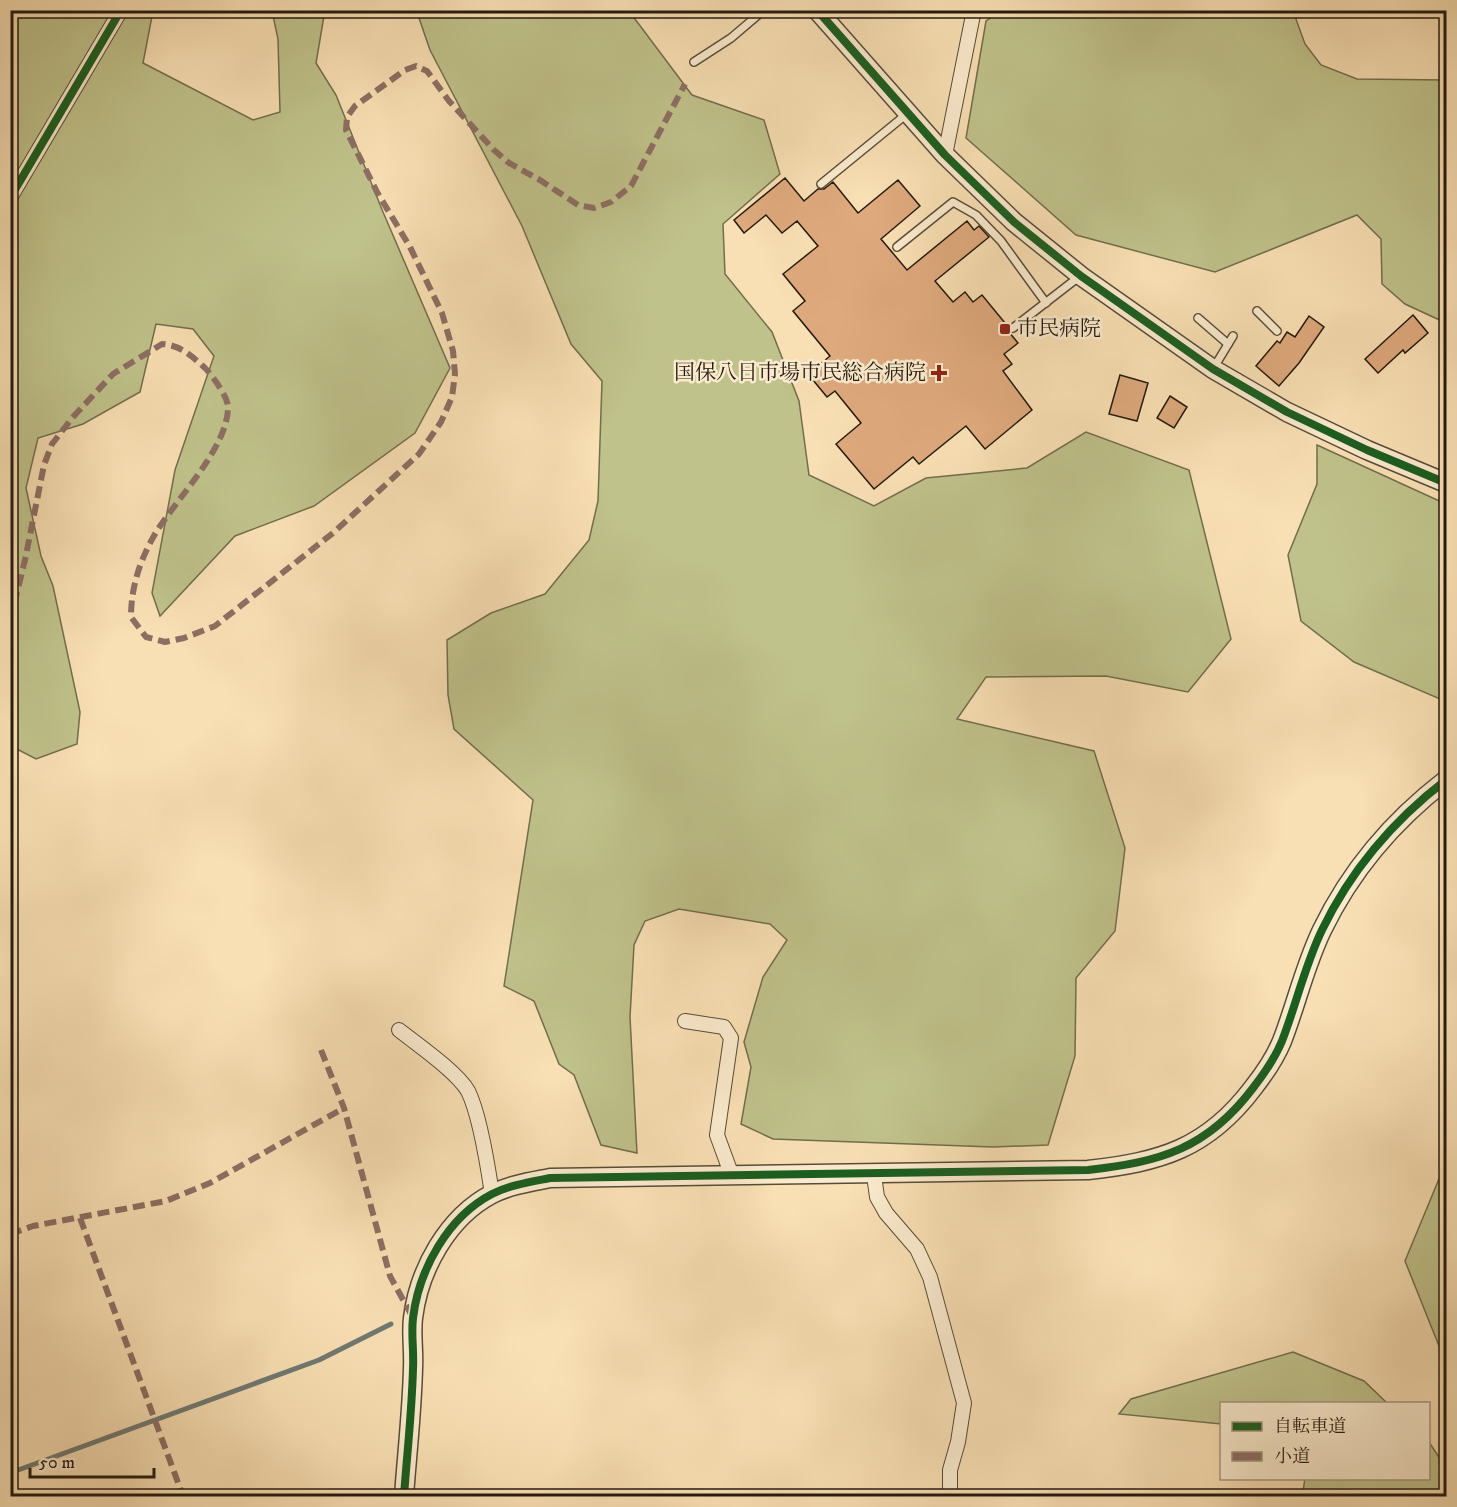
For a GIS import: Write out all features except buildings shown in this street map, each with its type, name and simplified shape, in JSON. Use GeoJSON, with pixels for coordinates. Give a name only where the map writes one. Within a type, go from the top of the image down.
{"type":"FeatureCollection","features":[{"type":"Feature","properties":{"kind":"street"},"geometry":{"type":"LineString","coordinates":[[10,198],[121,10]]}},
{"type":"Feature","properties":{"kind":"street"},"geometry":{"type":"LineString","coordinates":[[817,10],[945,155],[1014,222],[1081,276],[1213,369],[1287,412],[1367,450],[1446,483]]}},
{"type":"Feature","properties":{"kind":"street"},"geometry":{"type":"LineString","coordinates":[[945,155],[974,10]]}},
{"type":"Feature","properties":{"kind":"street"},"geometry":{"type":"LineString","coordinates":[[404,1497],[413,1368],[413,1318],[420,1285],[435,1252],[456,1222],[492,1194],[520,1184],[550,1178],[874,1175],[1088,1170],[1129,1166],[1163,1156],[1194,1142],[1221,1125],[1264,1074],[1281,1044],[1322,930],[1350,882],[1382,838],[1416,804],[1446,780]]}},
{"type":"Feature","properties":{"kind":"street"},"geometry":{"type":"LineString","coordinates":[[685,1021],[724,1027],[730,1038],[717,1135],[732,1176]]}},
{"type":"Feature","properties":{"kind":"street"},"geometry":{"type":"LineString","coordinates":[[399,1030],[457,1077],[468,1091],[476,1116],[492,1194]]}},
{"type":"Feature","properties":{"kind":"street"},"geometry":{"type":"LineString","coordinates":[[874,1175],[876,1197],[886,1213],[917,1248],[930,1277],[964,1402],[958,1442],[950,1470],[950,1497]]}},
{"type":"Feature","properties":{"kind":"lane"},"geometry":{"type":"LineString","coordinates":[[694,62],[732,38],[764,10]]}},
{"type":"Feature","properties":{"kind":"lane"},"geometry":{"type":"LineString","coordinates":[[821,184],[908,113]]}},
{"type":"Feature","properties":{"kind":"lane"},"geometry":{"type":"LineString","coordinates":[[897,247],[953,202],[976,215],[1001,241],[1046,303]]}},
{"type":"Feature","properties":{"kind":"lane"},"geometry":{"type":"LineString","coordinates":[[1013,328],[1081,276]]}},
{"type":"Feature","properties":{"kind":"lane"},"geometry":{"type":"LineString","coordinates":[[1257,311],[1277,331]]}},
{"type":"Feature","properties":{"kind":"lane"},"geometry":{"type":"LineString","coordinates":[[1198,318],[1228,344]]}},
{"type":"Feature","properties":{"kind":"lane"},"geometry":{"type":"LineString","coordinates":[[1213,369],[1233,336]]}},
{"type":"Feature","properties":{"kind":"green space"},"geometry":{"type":"Polygon","coordinates":[[[11,11],[153,11],[143,63],[253,120],[280,112],[278,39],[272,11],[319,11],[324,16],[316,63],[336,95],[450,368],[415,433],[314,506],[235,536],[160,616],[152,593],[175,470],[214,356],[193,329],[156,324],[140,392],[83,424],[38,438],[26,488],[41,556],[53,586],[80,712],[77,744],[36,759],[11,746],[10,345],[13,320],[11,315],[11,11]]]}},
{"type":"Feature","properties":{"kind":"green space"},"geometry":{"type":"Polygon","coordinates":[[[419,11],[629,11],[692,95],[764,120],[780,174],[723,224],[725,274],[772,332],[799,401],[809,475],[874,506],[926,478],[1027,468],[1086,432],[1189,470],[1231,639],[1188,692],[1106,676],[986,677],[957,719],[1094,751],[1125,848],[1115,931],[1076,978],[1075,1056],[1048,1145],[993,1147],[773,1139],[741,1124],[751,1067],[744,1042],[763,977],[787,940],[770,924],[679,909],[645,921],[634,945],[630,1017],[637,1153],[601,1145],[574,1075],[559,1064],[534,1001],[504,986],[533,800],[454,729],[448,695],[447,640],[491,613],[545,594],[589,540],[598,501],[602,381],[571,344],[522,226],[430,50],[419,18],[419,11]]]}},
{"type":"Feature","properties":{"kind":"green space"},"geometry":{"type":"Polygon","coordinates":[[[1001,11],[1293,11],[1305,44],[1321,65],[1357,79],[1446,80],[1446,323],[1405,304],[1382,284],[1381,239],[1357,215],[1215,272],[1076,235],[966,138],[986,21],[1001,11]]]}},
{"type":"Feature","properties":{"kind":"green space"},"geometry":{"type":"Polygon","coordinates":[[[1317,445],[1446,504],[1446,708],[1438,698],[1354,662],[1301,621],[1288,555],[1317,484],[1317,445]]]}},
{"type":"Feature","properties":{"kind":"green space"},"geometry":{"type":"Polygon","coordinates":[[[1446,1162],[1446,1358],[1405,1261],[1446,1162]]]}},
{"type":"Feature","properties":{"kind":"green space"},"geometry":{"type":"Polygon","coordinates":[[[1293,1352],[1364,1381],[1386,1402],[1220,1402],[1220,1424],[1119,1414],[1131,1399],[1293,1352]]]}},
{"type":"Feature","properties":{"kind":"green space"},"geometry":{"type":"Polygon","coordinates":[[[1430,1444],[1446,1468],[1446,1496],[1302,1496],[1305,1480],[1430,1480],[1430,1444]]]}},
{"type":"Feature","properties":{"kind":"waterway"},"geometry":{"type":"LineString","coordinates":[[10,1473],[319,1360],[391,1324]]}},
{"type":"Feature","properties":{"kind":"marked path"},"geometry":{"type":"LineString","coordinates":[[10,621],[44,465],[52,444],[73,417],[113,374],[162,344],[180,349],[205,368],[223,392],[228,407],[226,423],[220,439],[199,473],[155,534],[141,564],[135,584],[131,617],[146,637],[165,642],[184,638],[215,626],[333,533],[419,454],[441,422],[452,397],[455,374],[453,351],[442,313],[410,247],[377,192],[346,130],[347,117],[355,106],[405,70],[416,66],[427,71],[449,101],[509,163],[578,205],[594,208],[611,202],[631,186],[685,84]]}},
{"type":"Feature","properties":{"kind":"marked path"},"geometry":{"type":"LineString","coordinates":[[321,1050],[344,1108],[390,1276],[413,1318]]}},
{"type":"Feature","properties":{"kind":"marked path"},"geometry":{"type":"LineString","coordinates":[[10,1234],[33,1226],[166,1201],[210,1183],[344,1108]]}},
{"type":"Feature","properties":{"kind":"marked path"},"geometry":{"type":"LineString","coordinates":[[80,1218],[183,1496]]}},
{"type":"Feature","properties":{"kind":"cycle path"},"geometry":{"type":"LineString","coordinates":[[10,198],[121,10]]}},
{"type":"Feature","properties":{"kind":"cycle path"},"geometry":{"type":"LineString","coordinates":[[817,10],[945,155],[1014,222],[1081,276],[1213,369],[1287,412],[1367,450],[1446,483]]}},
{"type":"Feature","properties":{"kind":"cycle path"},"geometry":{"type":"LineString","coordinates":[[404,1496],[411,1416],[412,1324],[416,1300],[429,1263],[438,1246],[449,1230],[476,1204],[506,1188],[550,1178],[1088,1170],[1160,1157],[1180,1149],[1200,1139],[1218,1125],[1236,1109],[1261,1077],[1282,1041],[1316,943],[1346,887],[1392,829],[1446,780]]}},
{"type":"Feature","properties":{"kind":"place","name":"市民病院"},"geometry":{"type":"Point","coordinates":[1005,329]}},
{"type":"Feature","properties":{"kind":"place","name":"国保八日市場市民総合病院"},"geometry":{"type":"Point","coordinates":[939,373]}}]}
